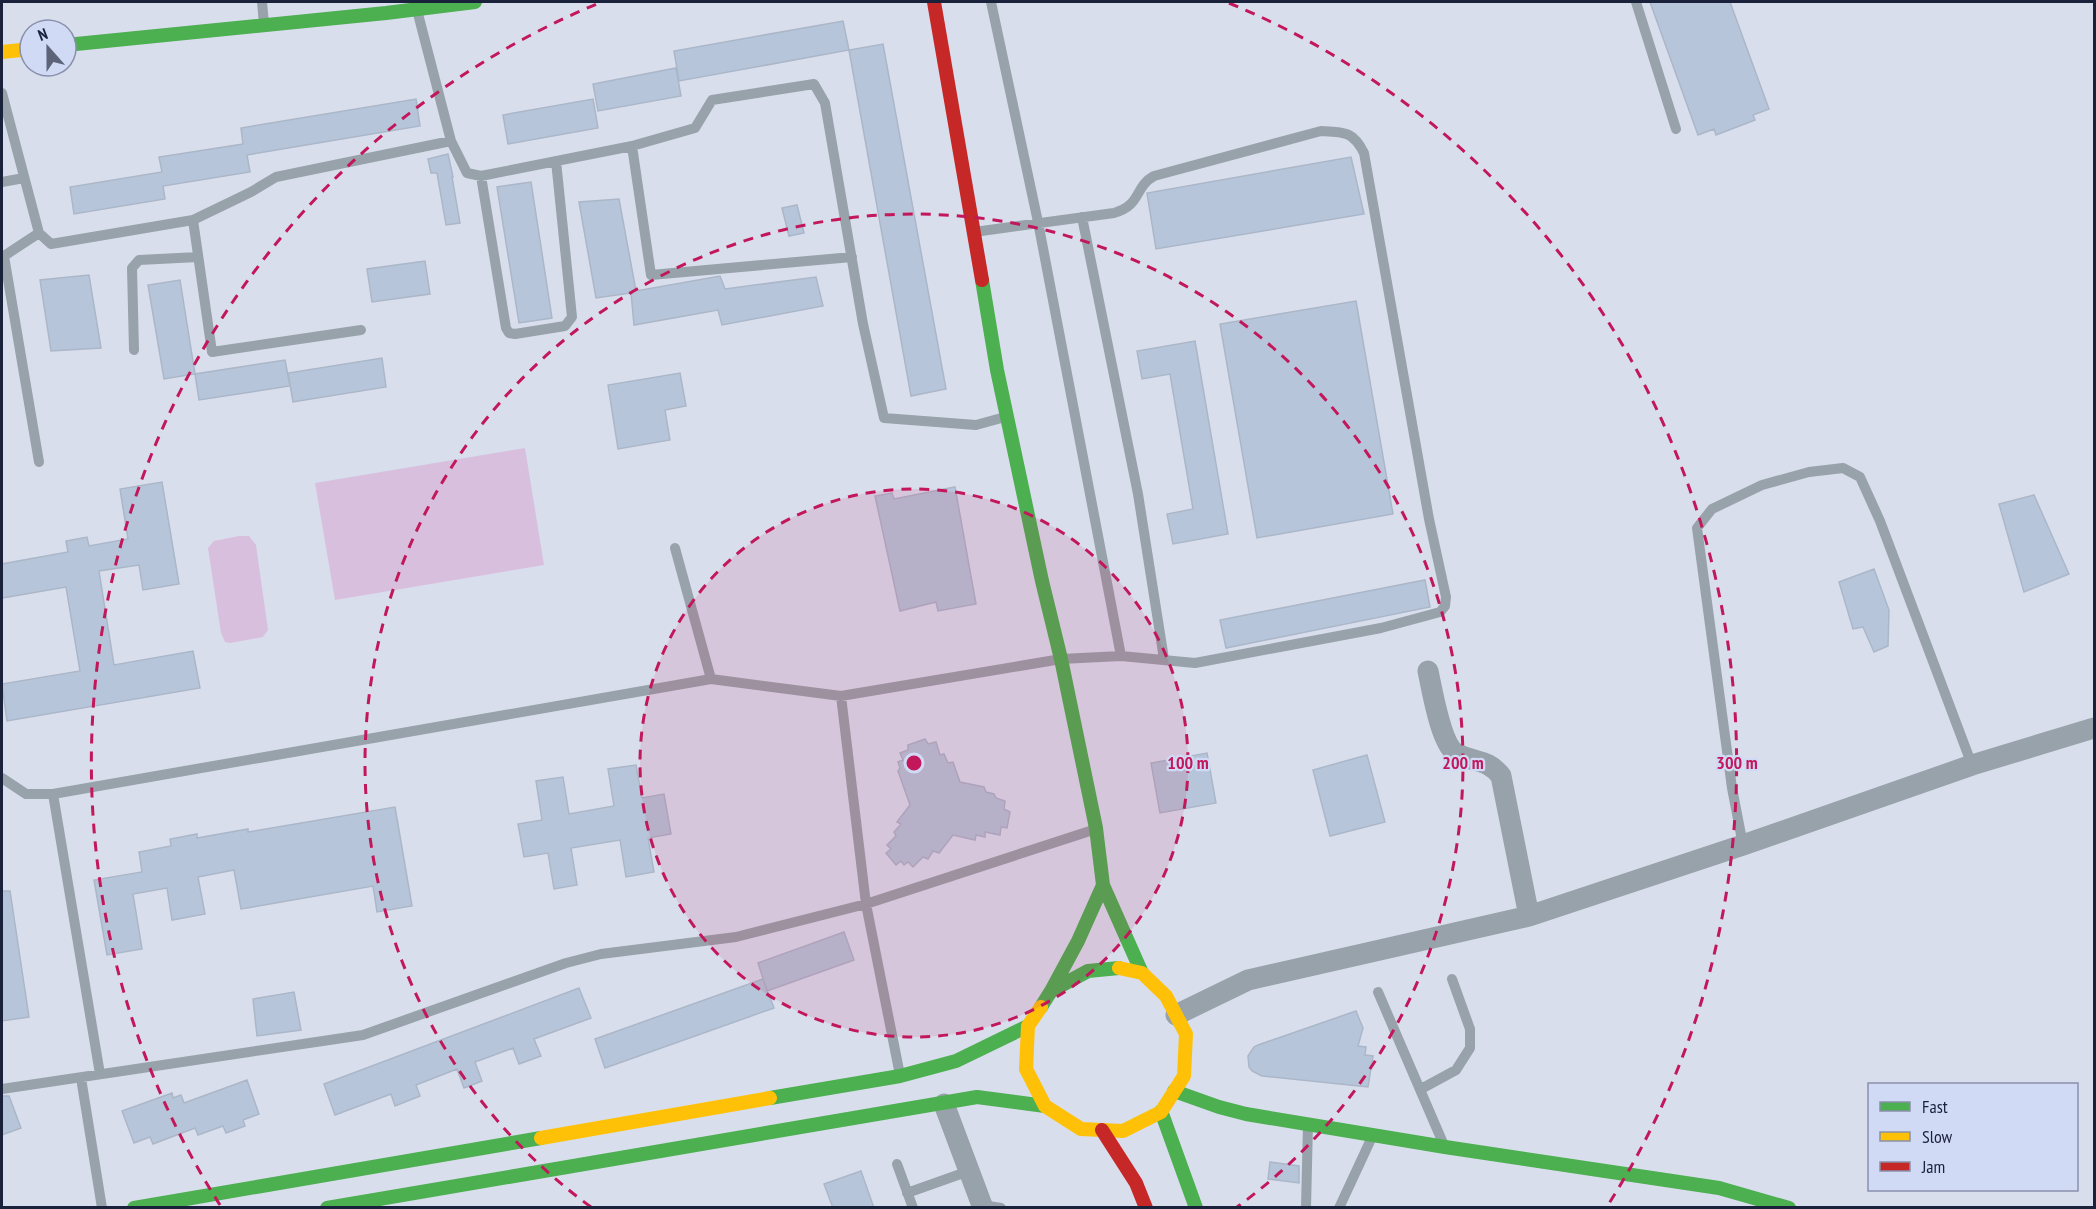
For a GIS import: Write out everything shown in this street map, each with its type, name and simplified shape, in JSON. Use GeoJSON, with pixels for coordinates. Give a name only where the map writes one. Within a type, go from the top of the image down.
{"type":"FeatureCollection","features":[{"type":"Feature","properties":{"kind":"main road"},"geometry":{"type":"LineString","coordinates":[[78,44],[264,24],[386,7],[417,9],[475,2]]}},
{"type":"Feature","properties":{"kind":"main road"},"geometry":{"type":"LineString","coordinates":[[327,1208],[977,1097],[1045,1107],[1081,1129],[1123,1131],[1161,1111],[1184,1076],[1186,1034],[1166,996],[1142,973],[1103,885],[1096,828],[997,370],[934,2]]}},
{"type":"Feature","properties":{"kind":"main road"},"geometry":{"type":"LineString","coordinates":[[2,52],[18,50]]}},
{"type":"Feature","properties":{"kind":"main road"},"geometry":{"type":"LineString","coordinates":[[1045,1107],[1026,1069],[1028,1026],[1051,991],[1078,941],[1103,885]]}},
{"type":"Feature","properties":{"kind":"main road"},"geometry":{"type":"LineString","coordinates":[[1051,991],[1088,971],[1119,968],[1142,973]]}},
{"type":"Feature","properties":{"kind":"main road"},"geometry":{"type":"LineString","coordinates":[[134,1208],[900,1076],[956,1061],[1028,1026]]}},
{"type":"Feature","properties":{"kind":"main road"},"geometry":{"type":"LineString","coordinates":[[1174,1091],[1246,1114],[1374,1134],[1717,1198],[1789,1208]]}},
{"type":"Feature","properties":{"kind":"main road"},"geometry":{"type":"LineString","coordinates":[[1161,1111],[1196,1208]]}},
{"type":"Feature","properties":{"kind":"main road"},"geometry":{"type":"LineString","coordinates":[[1102,1130],[1136,1183],[1146,1208]]}},
{"type":"Feature","properties":{"kind":"street"},"geometry":{"type":"LineString","coordinates":[[1428,671],[1444,735],[1451,750],[1489,764],[1501,777],[1529,916]]}},
{"type":"Feature","properties":{"kind":"street"},"geometry":{"type":"LineString","coordinates":[[1176,1015],[1248,980],[1529,916],[1743,845],[1972,765],[2094,728]]}},
{"type":"Feature","properties":{"kind":"street"},"geometry":{"type":"LineString","coordinates":[[944,1104],[969,1171],[988,1207]]}},
{"type":"Feature","properties":{"kind":"lane"},"geometry":{"type":"LineString","coordinates":[[262,2],[264,24]]}},
{"type":"Feature","properties":{"kind":"lane"},"geometry":{"type":"LineString","coordinates":[[990,2],[1038,222],[1121,656]]}},
{"type":"Feature","properties":{"kind":"lane"},"geometry":{"type":"LineString","coordinates":[[1636,2],[1676,129]]}},
{"type":"Feature","properties":{"kind":"lane"},"geometry":{"type":"LineString","coordinates":[[417,9],[451,141],[467,173],[481,176],[632,146],[695,128],[712,100],[814,84],[825,104],[863,324],[884,418],[976,425],[1007,416]]}},
{"type":"Feature","properties":{"kind":"lane"},"geometry":{"type":"LineString","coordinates":[[2,93],[39,233],[51,244],[193,220],[251,192],[276,177],[451,141]]}},
{"type":"Feature","properties":{"kind":"lane"},"geometry":{"type":"LineString","coordinates":[[2,778],[26,794],[53,795],[711,679],[841,696],[1061,659],[1121,656],[1195,663],[1347,635],[1440,612],[1445,606],[1446,597],[1429,519],[1364,153],[1358,139],[1344,132],[1321,131],[1154,176],[1146,181],[1134,202],[1125,210],[974,232]]}},
{"type":"Feature","properties":{"kind":"lane"},"geometry":{"type":"LineString","coordinates":[[632,146],[651,275],[852,257]]}},
{"type":"Feature","properties":{"kind":"lane"},"geometry":{"type":"LineString","coordinates":[[481,176],[509,333],[565,326],[572,317],[556,161]]}},
{"type":"Feature","properties":{"kind":"lane"},"geometry":{"type":"LineString","coordinates":[[2,182],[24,178]]}},
{"type":"Feature","properties":{"kind":"lane"},"geometry":{"type":"LineString","coordinates":[[1082,218],[1138,494],[1164,659]]}},
{"type":"Feature","properties":{"kind":"lane"},"geometry":{"type":"LineString","coordinates":[[193,220],[212,352],[361,330]]}},
{"type":"Feature","properties":{"kind":"lane"},"geometry":{"type":"LineString","coordinates":[[39,233],[4,256],[39,462]]}},
{"type":"Feature","properties":{"kind":"lane"},"geometry":{"type":"LineString","coordinates":[[134,350],[132,268],[139,260],[198,256]]}},
{"type":"Feature","properties":{"kind":"lane"},"geometry":{"type":"LineString","coordinates":[[1743,845],[1731,788],[1697,528],[1712,509],[1762,485],[1809,472],[1843,468],[1860,477],[1880,521],[1972,765]]}},
{"type":"Feature","properties":{"kind":"lane"},"geometry":{"type":"LineString","coordinates":[[675,548],[711,679]]}},
{"type":"Feature","properties":{"kind":"lane"},"geometry":{"type":"LineString","coordinates":[[841,696],[866,904],[900,1076]]}},
{"type":"Feature","properties":{"kind":"lane"},"geometry":{"type":"LineString","coordinates":[[53,795],[100,1074]]}},
{"type":"Feature","properties":{"kind":"lane"},"geometry":{"type":"LineString","coordinates":[[2,1089],[363,1035],[566,963],[601,954],[736,937],[866,904],[1096,828]]}},
{"type":"Feature","properties":{"kind":"lane"},"geometry":{"type":"LineString","coordinates":[[1421,1089],[1456,1070],[1470,1048],[1470,1029],[1452,979]]}},
{"type":"Feature","properties":{"kind":"lane"},"geometry":{"type":"LineString","coordinates":[[1378,992],[1445,1147]]}},
{"type":"Feature","properties":{"kind":"lane"},"geometry":{"type":"LineString","coordinates":[[81,1078],[102,1208]]}},
{"type":"Feature","properties":{"kind":"lane"},"geometry":{"type":"LineString","coordinates":[[1306,1208],[1308,1124]]}},
{"type":"Feature","properties":{"kind":"lane"},"geometry":{"type":"LineString","coordinates":[[1339,1208],[1374,1134]]}},
{"type":"Feature","properties":{"kind":"lane"},"geometry":{"type":"LineString","coordinates":[[897,1164],[913,1208]]}},
{"type":"Feature","properties":{"kind":"lane"},"geometry":{"type":"LineString","coordinates":[[908,1193],[969,1171]]}},
{"type":"Feature","properties":{"kind":"shaded area"},"geometry":{"type":"Polygon","coordinates":[[[525,448],[544,565],[335,600],[315,483],[525,448]]]}},
{"type":"Feature","properties":{"kind":"shaded area"},"geometry":{"type":"Polygon","coordinates":[[[249,536],[256,545],[268,630],[263,637],[230,643],[225,642],[221,633],[208,548],[214,541],[249,536]]]}},
{"type":"Feature","properties":{"kind":"building"},"geometry":{"type":"Polygon","coordinates":[[[1650,2],[1730,2],[1769,109],[1753,115],[1755,120],[1716,135],[1714,129],[1698,135],[1650,2]]]}},
{"type":"Feature","properties":{"kind":"building"},"geometry":{"type":"Polygon","coordinates":[[[843,21],[849,50],[679,81],[674,51],[843,21]]]}},
{"type":"Feature","properties":{"kind":"building"},"geometry":{"type":"Polygon","coordinates":[[[883,44],[946,389],[911,396],[849,50],[883,44]]]}},
{"type":"Feature","properties":{"kind":"building"},"geometry":{"type":"Polygon","coordinates":[[[676,68],[681,96],[598,111],[593,84],[676,68]]]}},
{"type":"Feature","properties":{"kind":"building"},"geometry":{"type":"Polygon","coordinates":[[[416,99],[420,126],[247,155],[250,172],[163,186],[165,199],[74,214],[70,187],[162,172],[159,157],[243,144],[241,128],[416,99]]]}},
{"type":"Feature","properties":{"kind":"building"},"geometry":{"type":"Polygon","coordinates":[[[593,99],[598,128],[508,144],[503,115],[593,99]]]}},
{"type":"Feature","properties":{"kind":"building"},"geometry":{"type":"Polygon","coordinates":[[[448,154],[460,223],[446,225],[437,173],[431,173],[428,159],[448,154]]]}},
{"type":"Feature","properties":{"kind":"building"},"geometry":{"type":"Polygon","coordinates":[[[1351,157],[1364,214],[1156,249],[1147,193],[1351,157]]]}},
{"type":"Feature","properties":{"kind":"building"},"geometry":{"type":"Polygon","coordinates":[[[531,182],[552,318],[519,323],[497,187],[531,182]]]}},
{"type":"Feature","properties":{"kind":"building"},"geometry":{"type":"Polygon","coordinates":[[[619,199],[636,291],[720,276],[725,289],[816,277],[823,306],[722,325],[718,310],[634,325],[631,293],[596,298],[579,202],[619,199]]]}},
{"type":"Feature","properties":{"kind":"building"},"geometry":{"type":"Polygon","coordinates":[[[797,205],[804,233],[789,236],[782,208],[797,205]]]}},
{"type":"Feature","properties":{"kind":"building"},"geometry":{"type":"Polygon","coordinates":[[[425,261],[430,294],[372,302],[367,269],[425,261]]]}},
{"type":"Feature","properties":{"kind":"building"},"geometry":{"type":"Polygon","coordinates":[[[89,275],[101,348],[51,351],[40,280],[89,275]]]}},
{"type":"Feature","properties":{"kind":"building"},"geometry":{"type":"Polygon","coordinates":[[[180,280],[195,374],[164,379],[148,285],[180,280]]]}},
{"type":"Feature","properties":{"kind":"building"},"geometry":{"type":"Polygon","coordinates":[[[1356,301],[1393,514],[1257,538],[1220,324],[1356,301]]]}},
{"type":"Feature","properties":{"kind":"building"},"geometry":{"type":"Polygon","coordinates":[[[1195,341],[1228,534],[1173,544],[1167,514],[1193,509],[1170,374],[1142,379],[1137,351],[1195,341]]]}},
{"type":"Feature","properties":{"kind":"building"},"geometry":{"type":"Polygon","coordinates":[[[382,358],[386,387],[293,402],[288,373],[382,358]]]}},
{"type":"Feature","properties":{"kind":"building"},"geometry":{"type":"Polygon","coordinates":[[[285,360],[290,386],[199,400],[195,374],[285,360]]]}},
{"type":"Feature","properties":{"kind":"building"},"geometry":{"type":"Polygon","coordinates":[[[680,373],[686,406],[665,410],[670,440],[618,449],[608,385],[680,373]]]}},
{"type":"Feature","properties":{"kind":"building"},"geometry":{"type":"Polygon","coordinates":[[[162,482],[179,584],[143,590],[139,565],[99,571],[114,665],[193,651],[200,688],[7,721],[2,684],[80,671],[66,587],[2,598],[2,564],[68,552],[66,541],[87,537],[89,546],[128,539],[120,489],[162,482]]]}},
{"type":"Feature","properties":{"kind":"building"},"geometry":{"type":"Polygon","coordinates":[[[955,487],[976,604],[938,611],[936,602],[900,611],[875,496],[892,493],[894,499],[955,487]]]}},
{"type":"Feature","properties":{"kind":"building"},"geometry":{"type":"Polygon","coordinates":[[[2034,495],[2069,574],[2024,592],[1999,504],[2034,495]]]}},
{"type":"Feature","properties":{"kind":"building"},"geometry":{"type":"Polygon","coordinates":[[[1874,569],[1889,610],[1888,646],[1874,652],[1863,627],[1853,629],[1839,582],[1874,569]]]}},
{"type":"Feature","properties":{"kind":"building"},"geometry":{"type":"Polygon","coordinates":[[[1425,580],[1430,607],[1226,648],[1220,620],[1425,580]]]}},
{"type":"Feature","properties":{"kind":"building"},"geometry":{"type":"Polygon","coordinates":[[[925,739],[928,744],[936,742],[940,755],[944,754],[948,763],[953,762],[960,782],[984,787],[986,792],[1005,801],[1004,809],[1010,812],[1007,828],[1001,827],[1000,835],[985,832],[985,837],[976,835],[975,840],[953,835],[939,853],[933,851],[928,859],[923,857],[913,867],[908,862],[904,865],[901,861],[896,865],[886,853],[891,849],[887,845],[896,836],[894,832],[901,824],[897,822],[910,805],[898,771],[900,768],[898,762],[903,760],[900,753],[908,750],[908,745],[925,739]]]}},
{"type":"Feature","properties":{"kind":"building"},"geometry":{"type":"Polygon","coordinates":[[[1207,753],[1216,803],[1160,813],[1151,763],[1207,753]]]}},
{"type":"Feature","properties":{"kind":"building"},"geometry":{"type":"Polygon","coordinates":[[[1367,755],[1385,822],[1330,836],[1313,770],[1367,755]]]}},
{"type":"Feature","properties":{"kind":"building"},"geometry":{"type":"Polygon","coordinates":[[[636,765],[642,798],[664,794],[671,834],[648,838],[654,872],[626,877],[620,840],[571,848],[577,885],[554,889],[548,853],[524,857],[518,824],[542,820],[536,781],[563,777],[569,814],[614,806],[608,769],[636,765]]]}},
{"type":"Feature","properties":{"kind":"building"},"geometry":{"type":"Polygon","coordinates":[[[395,807],[412,906],[377,912],[373,886],[241,909],[234,870],[198,877],[205,914],[172,920],[167,888],[133,894],[142,949],[107,955],[94,880],[142,872],[139,852],[171,846],[170,839],[197,834],[197,838],[248,829],[248,832],[395,807]]]}},
{"type":"Feature","properties":{"kind":"building"},"geometry":{"type":"Polygon","coordinates":[[[2,891],[10,891],[29,1017],[2,1021],[2,891]]]}},
{"type":"Feature","properties":{"kind":"building"},"geometry":{"type":"Polygon","coordinates":[[[844,932],[854,960],[767,991],[758,963],[844,932]]]}},
{"type":"Feature","properties":{"kind":"building"},"geometry":{"type":"Polygon","coordinates":[[[763,979],[774,1008],[605,1068],[595,1039],[763,979]]]}},
{"type":"Feature","properties":{"kind":"building"},"geometry":{"type":"Polygon","coordinates":[[[579,988],[591,1018],[534,1039],[541,1056],[519,1064],[513,1048],[475,1062],[482,1081],[464,1088],[457,1069],[416,1085],[420,1096],[395,1106],[391,1094],[335,1115],[324,1084],[579,988]]]}},
{"type":"Feature","properties":{"kind":"building"},"geometry":{"type":"Polygon","coordinates":[[[294,992],[301,1030],[257,1036],[253,999],[294,992]]]}},
{"type":"Feature","properties":{"kind":"building"},"geometry":{"type":"Polygon","coordinates":[[[1356,1011],[1363,1028],[1358,1046],[1366,1047],[1365,1055],[1373,1056],[1368,1087],[1262,1076],[1249,1067],[1248,1056],[1254,1047],[1356,1011]]]}},
{"type":"Feature","properties":{"kind":"building"},"geometry":{"type":"Polygon","coordinates":[[[247,1080],[259,1114],[243,1120],[245,1126],[226,1133],[223,1126],[198,1135],[195,1128],[153,1144],[150,1137],[134,1143],[122,1111],[172,1093],[173,1098],[181,1095],[184,1103],[247,1080]]]}},
{"type":"Feature","properties":{"kind":"building"},"geometry":{"type":"Polygon","coordinates":[[[2,1096],[9,1096],[21,1128],[2,1135],[2,1096]]]}},
{"type":"Feature","properties":{"kind":"building"},"geometry":{"type":"Polygon","coordinates":[[[1270,1162],[1299,1166],[1299,1183],[1268,1179],[1270,1162]]]}},
{"type":"Feature","properties":{"kind":"building"},"geometry":{"type":"Polygon","coordinates":[[[861,1171],[874,1208],[833,1208],[824,1184],[861,1171]]]}},
{"type":"Feature","properties":{"kind":"traffic: fast"},"geometry":{"type":"LineString","coordinates":[[78,44],[475,2]]}},
{"type":"Feature","properties":{"kind":"traffic: fast"},"geometry":{"type":"LineString","coordinates":[[982,280],[997,370],[1096,828],[1103,885],[1142,973]]}},
{"type":"Feature","properties":{"kind":"traffic: fast"},"geometry":{"type":"LineString","coordinates":[[1051,991],[1078,941],[1103,885]]}},
{"type":"Feature","properties":{"kind":"traffic: fast"},"geometry":{"type":"LineString","coordinates":[[1041,1007],[1051,991],[1088,971],[1119,968]]}},
{"type":"Feature","properties":{"kind":"traffic: fast"},"geometry":{"type":"LineString","coordinates":[[770,1098],[900,1076],[956,1061],[1028,1026]]}},
{"type":"Feature","properties":{"kind":"traffic: fast"},"geometry":{"type":"LineString","coordinates":[[1174,1091],[1246,1114],[1445,1147],[1719,1188],[1789,1208]]}},
{"type":"Feature","properties":{"kind":"traffic: fast"},"geometry":{"type":"LineString","coordinates":[[327,1208],[977,1097],[1045,1106]]}},
{"type":"Feature","properties":{"kind":"traffic: fast"},"geometry":{"type":"LineString","coordinates":[[1161,1111],[1196,1208]]}},
{"type":"Feature","properties":{"kind":"traffic: fast"},"geometry":{"type":"LineString","coordinates":[[134,1208],[541,1138]]}},
{"type":"Feature","properties":{"kind":"traffic: slow"},"geometry":{"type":"LineString","coordinates":[[2,52],[18,50]]}},
{"type":"Feature","properties":{"kind":"traffic: slow"},"geometry":{"type":"LineString","coordinates":[[1041,1007],[1028,1026],[1026,1069],[1045,1106],[1081,1129],[1123,1131],[1161,1112],[1184,1076],[1186,1034],[1166,996],[1142,973],[1119,968]]}},
{"type":"Feature","properties":{"kind":"traffic: slow"},"geometry":{"type":"LineString","coordinates":[[541,1138],[770,1098]]}},
{"type":"Feature","properties":{"kind":"traffic: jam"},"geometry":{"type":"LineString","coordinates":[[934,2],[982,280]]}},
{"type":"Feature","properties":{"kind":"traffic: jam"},"geometry":{"type":"LineString","coordinates":[[1102,1130],[1136,1183],[1146,1208]]}}]}
